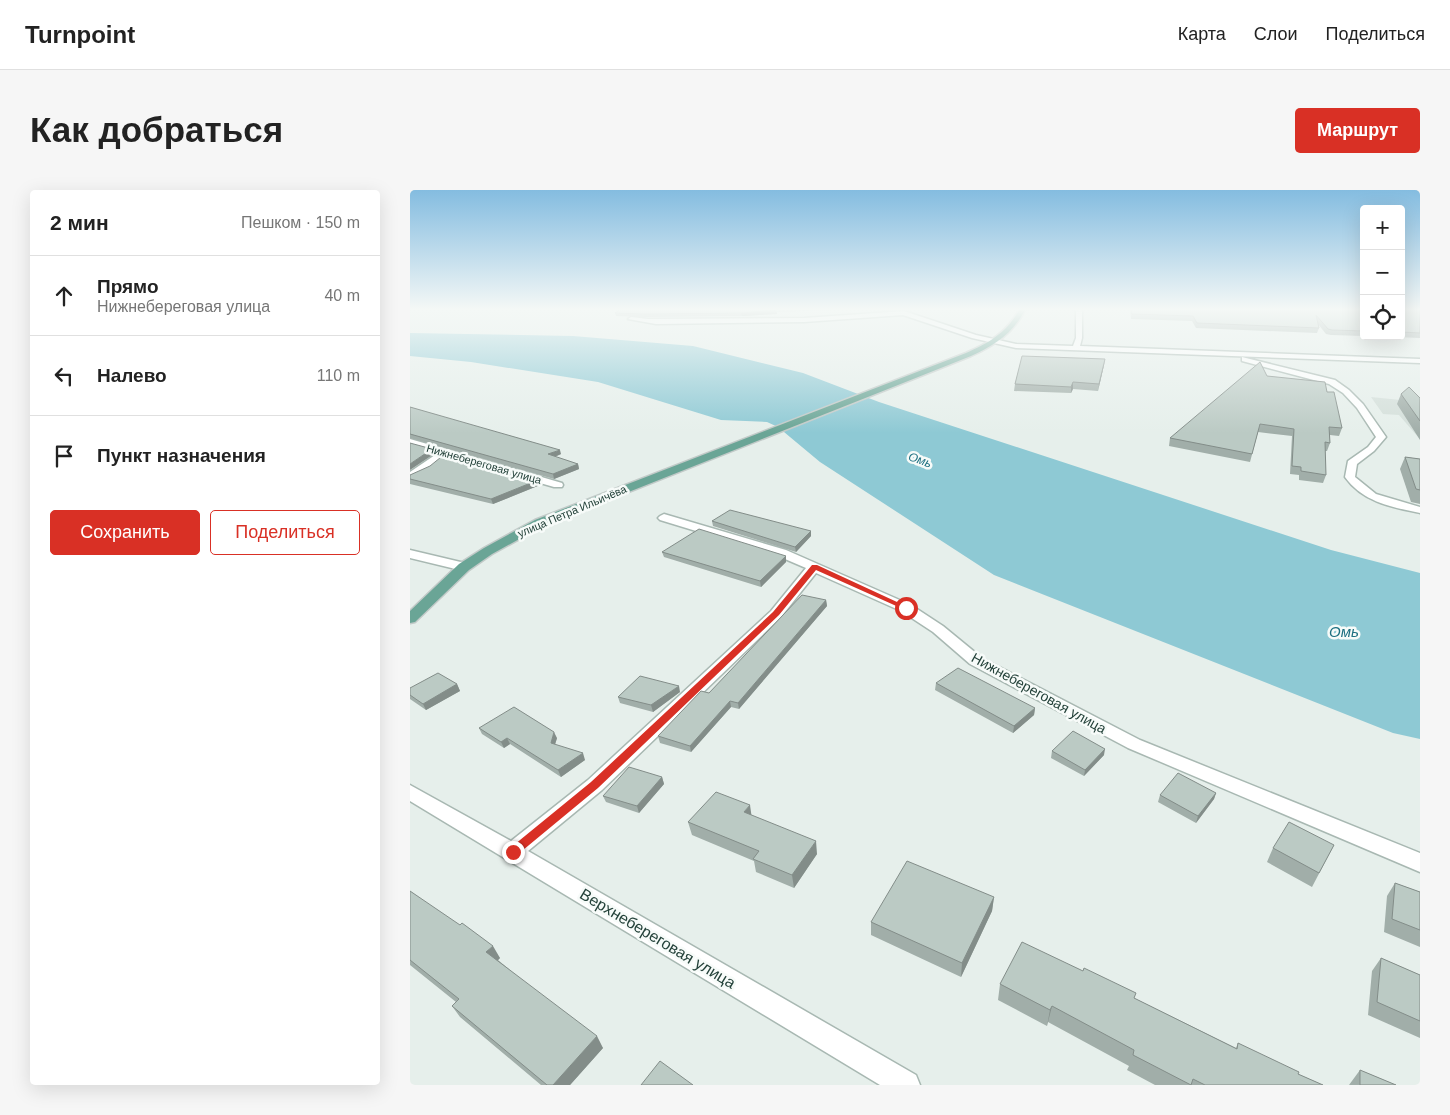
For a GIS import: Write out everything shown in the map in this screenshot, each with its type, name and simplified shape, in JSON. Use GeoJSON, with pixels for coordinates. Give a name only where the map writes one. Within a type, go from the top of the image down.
{"type":"FeatureCollection","features":[{"type":"Feature","properties":{"kind":"main road","name":"улица Петра Ильичёва"},"geometry":{"type":"LineString","coordinates":[[410,619],[464,568],[488,551],[539,524],[698,460],[946,365],[978,350]]}},
{"type":"Feature","properties":{"kind":"street"},"geometry":{"type":"LineString","coordinates":[[1131,350],[1420,361]]}},
{"type":"Feature","properties":{"kind":"street"},"geometry":{"type":"LineString","coordinates":[[1233,353],[1253,362],[1332,382],[1343,388],[1376,426],[1381,438],[1371,449],[1352,463],[1350,477],[1357,486],[1372,497],[1420,510]]}},
{"type":"Feature","properties":{"kind":"street","name":"Нижнебереговая улица"},"geometry":{"type":"LineString","coordinates":[[410,442],[558,485]]}},
{"type":"Feature","properties":{"kind":"street"},"geometry":{"type":"LineString","coordinates":[[410,476],[427,467],[445,452]]}},
{"type":"Feature","properties":{"kind":"street","name":"Нижнебереговая улица"},"geometry":{"type":"LineString","coordinates":[[664,518],[764,547],[906,608],[938,629],[976,660],[1134,744],[1420,863]]}},
{"type":"Feature","properties":{"kind":"street"},"geometry":{"type":"LineString","coordinates":[[410,554],[464,568]]}},
{"type":"Feature","properties":{"kind":"street"},"geometry":{"type":"LineString","coordinates":[[513,852],[594,785],[776,614],[814,567]]}},
{"type":"Feature","properties":{"kind":"street","name":"Верхнебереговая улица"},"geometry":{"type":"LineString","coordinates":[[410,792],[906,1085]]}},
{"type":"Feature","properties":{"kind":"shaded area"},"geometry":{"type":"Polygon","coordinates":[[[1371,397],[1420,402],[1419,438],[1399,415],[1383,414],[1371,397]]]}},
{"type":"Feature","properties":{"kind":"water","name":"Омь"},"geometry":{"type":"Polygon","coordinates":[[[410,350],[708,350],[803,373],[879,402],[1331,550],[1420,573],[1420,739],[1393,733],[994,575],[820,462],[778,427],[767,422],[721,420],[598,382],[471,362],[410,356],[410,350]]]}},
{"type":"Feature","properties":{"kind":"building"},"geometry":{"type":"Polygon","coordinates":[[[1022,356],[1105,359],[1099,384],[1073,382],[1071,387],[1015,384],[1022,356]]]}},
{"type":"Feature","properties":{"kind":"building"},"geometry":{"type":"Polygon","coordinates":[[[1260,362],[1267,376],[1325,382],[1327,392],[1334,392],[1342,428],[1329,427],[1330,443],[1325,442],[1326,475],[1301,471],[1301,467],[1292,466],[1294,429],[1260,424],[1252,454],[1170,438],[1260,362]]]}},
{"type":"Feature","properties":{"kind":"building"},"geometry":{"type":"Polygon","coordinates":[[[1409,387],[1420,398],[1420,421],[1401,394],[1409,387]]]}},
{"type":"Feature","properties":{"kind":"building"},"geometry":{"type":"Polygon","coordinates":[[[410,407],[560,450],[548,454],[578,464],[553,474],[410,434],[410,407]]]}},
{"type":"Feature","properties":{"kind":"building"},"geometry":{"type":"Polygon","coordinates":[[[410,443],[432,449],[410,464],[410,443]]]}},
{"type":"Feature","properties":{"kind":"building"},"geometry":{"type":"Polygon","coordinates":[[[446,453],[538,480],[491,499],[410,479],[410,475],[430,466],[446,453]]]}},
{"type":"Feature","properties":{"kind":"building"},"geometry":{"type":"Polygon","coordinates":[[[1405,457],[1420,459],[1420,490],[1416,489],[1405,457]]]}},
{"type":"Feature","properties":{"kind":"building"},"geometry":{"type":"Polygon","coordinates":[[[730,510],[811,531],[795,547],[712,521],[730,510]]]}},
{"type":"Feature","properties":{"kind":"building"},"geometry":{"type":"Polygon","coordinates":[[[699,529],[786,556],[760,581],[662,552],[699,529]]]}},
{"type":"Feature","properties":{"kind":"building"},"geometry":{"type":"Polygon","coordinates":[[[802,595],[826,600],[738,703],[730,701],[690,746],[658,736],[701,691],[709,693],[802,595]]]}},
{"type":"Feature","properties":{"kind":"building"},"geometry":{"type":"Polygon","coordinates":[[[958,668],[1035,708],[1014,726],[936,683],[958,668]]]}},
{"type":"Feature","properties":{"kind":"building"},"geometry":{"type":"Polygon","coordinates":[[[438,673],[457,684],[423,704],[410,695],[410,688],[438,673]]]}},
{"type":"Feature","properties":{"kind":"building"},"geometry":{"type":"Polygon","coordinates":[[[640,676],[679,686],[651,705],[618,697],[640,676]]]}},
{"type":"Feature","properties":{"kind":"building"},"geometry":{"type":"Polygon","coordinates":[[[514,707],[554,732],[551,743],[583,753],[558,770],[507,738],[501,742],[479,728],[514,707]]]}},
{"type":"Feature","properties":{"kind":"building"},"geometry":{"type":"Polygon","coordinates":[[[1073,731],[1105,749],[1085,770],[1052,751],[1073,731]]]}},
{"type":"Feature","properties":{"kind":"building"},"geometry":{"type":"Polygon","coordinates":[[[629,767],[662,777],[637,806],[603,796],[629,767]]]}},
{"type":"Feature","properties":{"kind":"building"},"geometry":{"type":"Polygon","coordinates":[[[1178,773],[1216,793],[1198,816],[1160,795],[1178,773]]]}},
{"type":"Feature","properties":{"kind":"building"},"geometry":{"type":"Polygon","coordinates":[[[716,792],[750,805],[744,812],[816,841],[792,875],[753,859],[759,851],[688,822],[716,792]]]}},
{"type":"Feature","properties":{"kind":"building"},"geometry":{"type":"Polygon","coordinates":[[[1289,822],[1334,845],[1319,873],[1273,848],[1289,822]]]}},
{"type":"Feature","properties":{"kind":"building"},"geometry":{"type":"Polygon","coordinates":[[[907,861],[994,897],[962,963],[871,922],[907,861]]]}},
{"type":"Feature","properties":{"kind":"building"},"geometry":{"type":"Polygon","coordinates":[[[1395,883],[1420,892],[1420,930],[1392,919],[1395,883]]]}},
{"type":"Feature","properties":{"kind":"building"},"geometry":{"type":"Polygon","coordinates":[[[410,891],[460,925],[462,923],[493,946],[486,952],[597,1036],[553,1085],[547,1085],[452,1006],[459,999],[410,960],[410,891]]]}},
{"type":"Feature","properties":{"kind":"building"},"geometry":{"type":"Polygon","coordinates":[[[1022,942],[1083,971],[1084,968],[1136,993],[1134,998],[1237,1049],[1238,1043],[1323,1085],[1205,1085],[1193,1079],[1191,1085],[1133,1055],[1134,1050],[1052,1006],[1050,1010],[1000,984],[1022,942]]]}},
{"type":"Feature","properties":{"kind":"building"},"geometry":{"type":"Polygon","coordinates":[[[1381,958],[1420,975],[1420,1021],[1377,1002],[1381,958]]]}},
{"type":"Feature","properties":{"kind":"building"},"geometry":{"type":"Polygon","coordinates":[[[660,1061],[693,1085],[641,1085],[660,1061]]]}},
{"type":"Feature","properties":{"kind":"building"},"geometry":{"type":"Polygon","coordinates":[[[1360,1070],[1396,1085],[1360,1085],[1360,1070]]]}},
{"type":"Feature","properties":{"kind":"route"},"geometry":{"type":"LineString","coordinates":[[513,852],[594,785],[776,614],[814,567],[906,608]]}}]}
